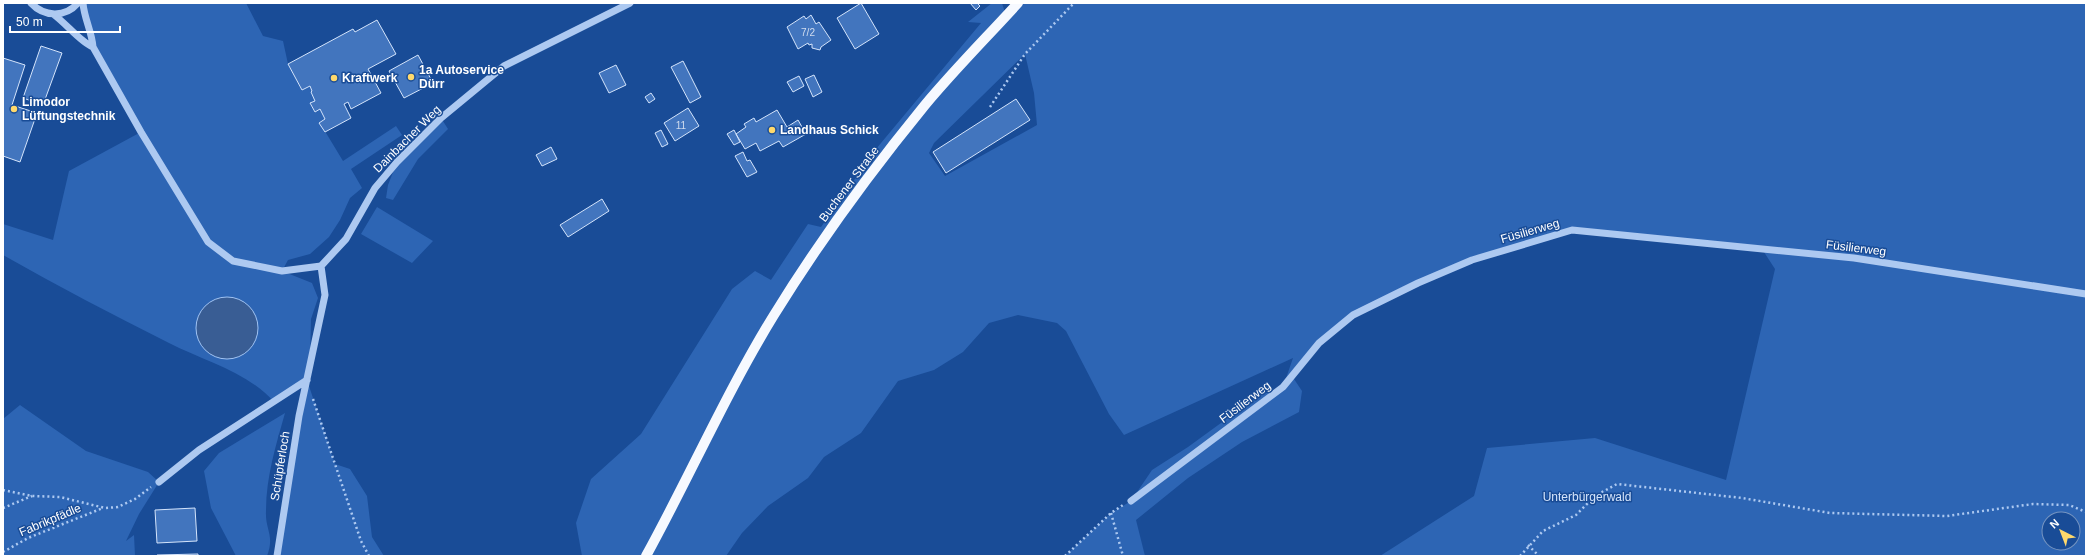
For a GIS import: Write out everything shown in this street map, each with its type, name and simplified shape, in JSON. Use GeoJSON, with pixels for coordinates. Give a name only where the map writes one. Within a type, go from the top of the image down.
{"type":"FeatureCollection","features":[{"type":"Feature","properties":{"kind":"main road","name":"Buchener Straße"},"geometry":{"type":"LineString","coordinates":[[646,556],[731,391],[787,295],[867,179],[926,104],[1018,3]]}},
{"type":"Feature","properties":{"kind":"street"},"geometry":{"type":"LineString","coordinates":[[31,3],[38,9],[53,14],[73,30],[84,43],[93,47]]}},
{"type":"Feature","properties":{"kind":"street"},"geometry":{"type":"LineString","coordinates":[[53,14],[70,10],[78,3]]}},
{"type":"Feature","properties":{"kind":"street"},"geometry":{"type":"LineString","coordinates":[[83,3],[84,13],[92,36],[93,47],[141,132],[208,242],[232,261],[282,271],[321,266]]}},
{"type":"Feature","properties":{"kind":"street","name":"Dainbacher Weg"},"geometry":{"type":"LineString","coordinates":[[321,266],[346,239],[375,188],[397,162],[441,118],[504,66],[630,3]]}},
{"type":"Feature","properties":{"kind":"street","name":"Füsilierweg"},"geometry":{"type":"LineString","coordinates":[[1131,501],[1283,388],[1319,343],[1353,315],[1418,283],[1472,260],[1572,230],[1854,258],[2086,294]]}},
{"type":"Feature","properties":{"kind":"street","name":"Schüpferloch"},"geometry":{"type":"LineString","coordinates":[[277,556],[307,380],[325,295],[321,266]]}},
{"type":"Feature","properties":{"kind":"street"},"geometry":{"type":"LineString","coordinates":[[159,482],[199,450],[307,380]]}},
{"type":"Feature","properties":{"kind":"path"},"geometry":{"type":"LineString","coordinates":[[990,107],[1025,54],[1074,3]]}},
{"type":"Feature","properties":{"kind":"path"},"geometry":{"type":"LineString","coordinates":[[307,380],[361,541],[369,556]]}},
{"type":"Feature","properties":{"kind":"path"},"geometry":{"type":"LineString","coordinates":[[3,490],[32,496],[60,498],[105,508],[118,507],[135,499],[159,482]]}},
{"type":"Feature","properties":{"kind":"path"},"geometry":{"type":"LineString","coordinates":[[1520,556],[1528,545],[1543,531],[1576,515],[1595,496],[1617,484],[1742,498],[1830,513],[1947,516],[2033,504],[2069,505],[2086,512]]}},
{"type":"Feature","properties":{"kind":"path"},"geometry":{"type":"LineString","coordinates":[[3,508],[32,496]]}},
{"type":"Feature","properties":{"kind":"path","name":"Fabrikpfädle"},"geometry":{"type":"LineString","coordinates":[[3,552],[28,538],[105,508]]}},
{"type":"Feature","properties":{"kind":"path"},"geometry":{"type":"LineString","coordinates":[[1065,556],[1110,513],[1123,556]]}},
{"type":"Feature","properties":{"kind":"path"},"geometry":{"type":"LineString","coordinates":[[1528,545],[1539,556]]}},
{"type":"Feature","properties":{"kind":"green space"},"geometry":{"type":"Polygon","coordinates":[[[83,3],[246,3],[263,36],[283,41],[288,64],[302,90],[310,86],[315,101],[310,104],[315,112],[320,109],[325,119],[320,123],[343,161],[396,126],[402,135],[351,169],[362,188],[350,198],[340,220],[329,237],[310,254],[288,260],[282,271],[312,283],[318,298],[311,319],[310,363],[307,380],[274,402],[252,383],[239,375],[148,332],[3,255],[3,224],[53,240],[69,171],[141,132],[93,47],[83,3]]]}},
{"type":"Feature","properties":{"kind":"green space","name":"Unterbürgerwald"},"geometry":{"type":"Polygon","coordinates":[[[992,3],[1002,3],[1006,16],[1018,3],[2086,3],[2086,556],[1380,556],[1474,496],[1487,448],[1595,438],[1726,480],[1775,269],[1762,249],[1572,230],[1472,260],[1353,315],[1319,343],[1292,376],[1302,391],[1299,412],[1242,442],[1188,478],[1136,520],[1145,556],[1065,556],[1111,513],[1131,501],[1152,470],[1188,447],[1258,396],[1283,387],[1293,358],[1124,435],[1109,414],[1066,331],[1057,323],[1018,315],[989,323],[963,352],[934,370],[898,381],[861,433],[824,457],[808,478],[768,506],[742,533],[726,556],[582,556],[576,523],[591,479],[641,434],[732,289],[755,271],[771,280],[808,224],[821,227],[876,149],[981,23],[968,22],[992,3]],[[1025,54],[934,143],[929,153],[945,176],[1037,125],[1034,93],[1025,54]]]}},
{"type":"Feature","properties":{"kind":"green space"},"geometry":{"type":"Polygon","coordinates":[[[441,118],[448,129],[418,159],[393,200],[386,198],[388,185],[397,162],[441,118]]]}},
{"type":"Feature","properties":{"kind":"green space"},"geometry":{"type":"Polygon","coordinates":[[[377,207],[433,241],[412,263],[361,234],[377,207]]]}},
{"type":"Feature","properties":{"kind":"green space"},"geometry":{"type":"Polygon","coordinates":[[[307,380],[335,464],[350,469],[367,496],[372,537],[384,556],[277,556],[307,380]]]}},
{"type":"Feature","properties":{"kind":"green space"},"geometry":{"type":"Polygon","coordinates":[[[20,405],[86,451],[148,472],[159,482],[139,514],[126,541],[134,535],[135,556],[3,556],[3,419],[20,405]]]}},
{"type":"Feature","properties":{"kind":"green space"},"geometry":{"type":"Polygon","coordinates":[[[285,413],[272,461],[266,498],[266,518],[270,538],[267,556],[236,556],[211,508],[204,471],[219,453],[285,413]]]}},
{"type":"Feature","properties":{"kind":"shaded area"},"geometry":{"type":"Polygon","coordinates":[[[221,297],[233,297],[249,306],[256,316],[258,328],[256,340],[249,350],[233,359],[221,359],[210,354],[201,345],[196,334],[196,322],[201,311],[210,302],[221,297]]]}},
{"type":"Feature","properties":{"kind":"building"},"geometry":{"type":"Polygon","coordinates":[[[861,3],[879,34],[855,49],[837,18],[861,3]]]}},
{"type":"Feature","properties":{"kind":"building"},"geometry":{"type":"Polygon","coordinates":[[[970,3],[977,3],[980,6],[976,10],[970,3]]]}},
{"type":"Feature","properties":{"kind":"building"},"geometry":{"type":"Polygon","coordinates":[[[811,15],[816,24],[819,22],[831,40],[821,47],[820,50],[812,48],[812,44],[809,45],[808,43],[798,49],[787,27],[804,16],[806,19],[811,15]]]}},
{"type":"Feature","properties":{"kind":"building","name":"Kraftwerk"},"geometry":{"type":"Polygon","coordinates":[[[377,20],[396,54],[368,69],[381,93],[351,109],[348,102],[344,104],[351,118],[325,132],[319,123],[325,119],[320,109],[315,112],[310,103],[315,101],[310,86],[302,90],[288,64],[353,29],[355,32],[377,20]]]}},
{"type":"Feature","properties":{"kind":"building"},"geometry":{"type":"Polygon","coordinates":[[[41,46],[62,53],[43,105],[23,98],[41,46]]]}},
{"type":"Feature","properties":{"kind":"building","name":"1a Autoservice Dürr"},"geometry":{"type":"Polygon","coordinates":[[[418,55],[433,83],[404,98],[389,71],[418,55]]]}},
{"type":"Feature","properties":{"kind":"building","name":"Limodor Lüftungstechnik"},"geometry":{"type":"Polygon","coordinates":[[[3,58],[25,65],[12,105],[37,113],[20,162],[3,156],[3,58]]]}},
{"type":"Feature","properties":{"kind":"building"},"geometry":{"type":"Polygon","coordinates":[[[683,61],[701,97],[690,103],[671,67],[683,61]]]}},
{"type":"Feature","properties":{"kind":"building"},"geometry":{"type":"Polygon","coordinates":[[[616,65],[626,85],[609,93],[599,73],[616,65]]]}},
{"type":"Feature","properties":{"kind":"building"},"geometry":{"type":"Polygon","coordinates":[[[814,75],[822,92],[813,97],[805,79],[814,75]]]}},
{"type":"Feature","properties":{"kind":"building"},"geometry":{"type":"Polygon","coordinates":[[[799,76],[804,86],[793,92],[787,82],[799,76]]]}},
{"type":"Feature","properties":{"kind":"building"},"geometry":{"type":"Polygon","coordinates":[[[651,93],[655,99],[649,103],[645,97],[651,93]]]}},
{"type":"Feature","properties":{"kind":"building"},"geometry":{"type":"Polygon","coordinates":[[[1016,99],[1030,120],[946,173],[933,152],[1016,99]]]}},
{"type":"Feature","properties":{"kind":"building"},"geometry":{"type":"Polygon","coordinates":[[[688,108],[699,126],[675,141],[664,123],[688,108]]]}},
{"type":"Feature","properties":{"kind":"building","name":"Landhaus Schick"},"geometry":{"type":"Polygon","coordinates":[[[777,110],[787,127],[798,120],[806,134],[783,147],[779,141],[760,151],[756,143],[745,149],[736,134],[746,127],[744,124],[754,118],[756,122],[777,110]]]}},
{"type":"Feature","properties":{"kind":"building"},"geometry":{"type":"Polygon","coordinates":[[[661,130],[668,144],[662,147],[655,133],[661,130]]]}},
{"type":"Feature","properties":{"kind":"building"},"geometry":{"type":"Polygon","coordinates":[[[734,130],[740,142],[734,145],[727,134],[734,130]]]}},
{"type":"Feature","properties":{"kind":"building"},"geometry":{"type":"Polygon","coordinates":[[[551,147],[557,159],[542,166],[536,155],[551,147]]]}},
{"type":"Feature","properties":{"kind":"building"},"geometry":{"type":"Polygon","coordinates":[[[743,152],[747,161],[750,160],[757,172],[747,177],[735,156],[743,152]]]}},
{"type":"Feature","properties":{"kind":"building"},"geometry":{"type":"Polygon","coordinates":[[[602,199],[609,211],[568,237],[560,225],[602,199]]]}},
{"type":"Feature","properties":{"kind":"building"},"geometry":{"type":"Polygon","coordinates":[[[195,508],[197,541],[157,543],[155,510],[195,508]]]}},
{"type":"Feature","properties":{"kind":"building"},"geometry":{"type":"Polygon","coordinates":[[[198,554],[198,556],[157,556],[157,555],[198,554]]]}},
{"type":"Feature","properties":{"kind":"place","name":"1a Autoservice Dürr"},"geometry":{"type":"Point","coordinates":[411,77]}},
{"type":"Feature","properties":{"kind":"place","name":"Kraftwerk"},"geometry":{"type":"Point","coordinates":[334,78]}},
{"type":"Feature","properties":{"kind":"place","name":"Limodor Lüftungstechnik"},"geometry":{"type":"Point","coordinates":[14,109]}},
{"type":"Feature","properties":{"kind":"place","name":"Landhaus Schick"},"geometry":{"type":"Point","coordinates":[772,130]}}]}
